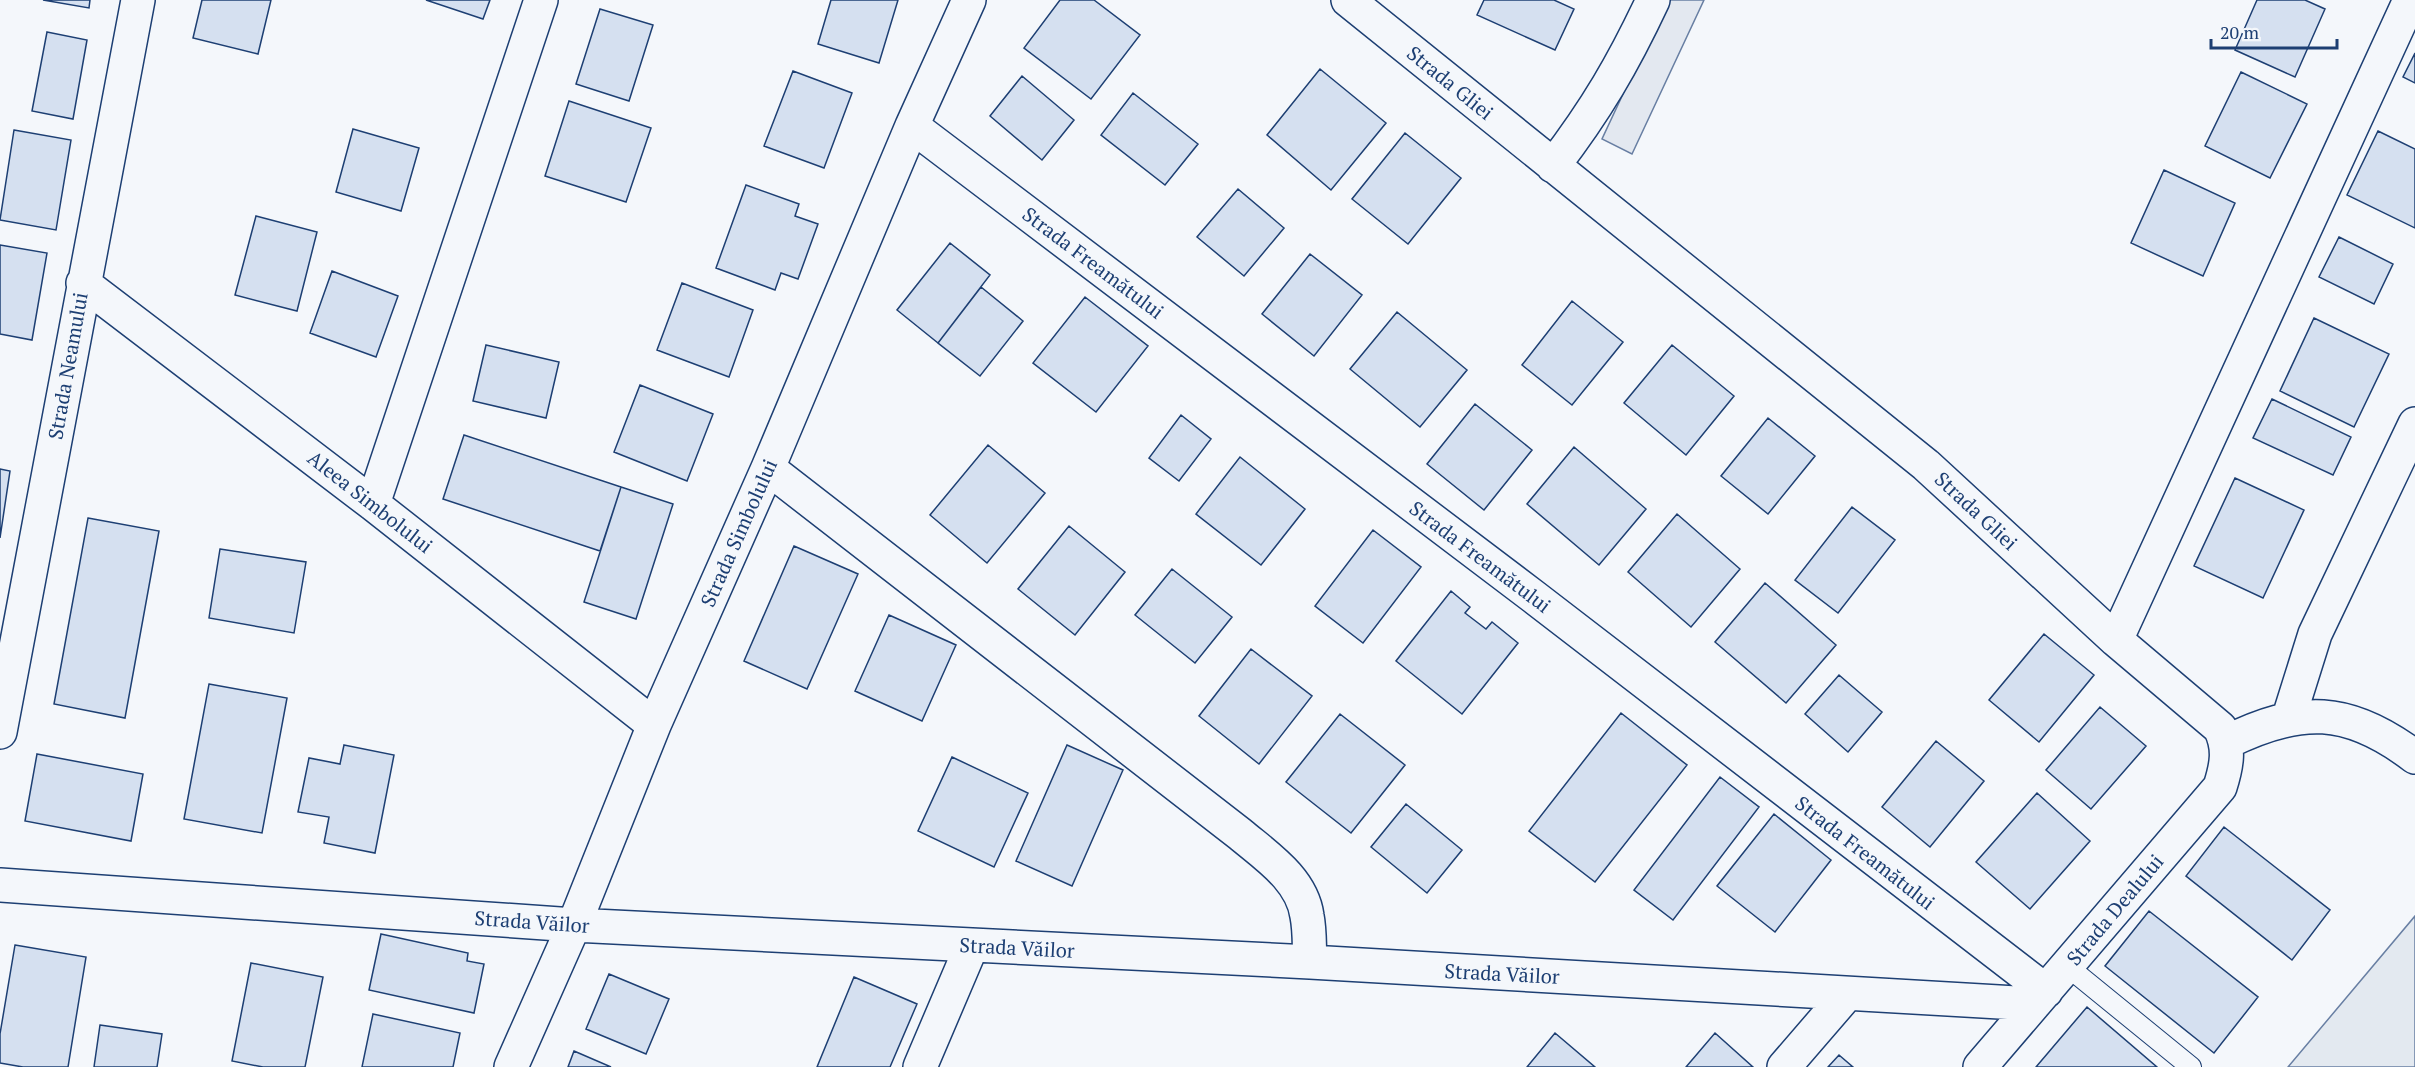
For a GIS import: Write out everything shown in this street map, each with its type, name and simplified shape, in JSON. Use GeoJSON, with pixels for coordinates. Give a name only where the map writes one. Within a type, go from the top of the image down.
{"type":"FeatureCollection","features":[{"type":"Feature","properties":{"kind":"street","name":"Strada Neamului"},"geometry":{"type":"LineString","coordinates":[[0,732],[138,0]]}},
{"type":"Feature","properties":{"kind":"street"},"geometry":{"type":"LineString","coordinates":[[373,504],[541,0]]}},
{"type":"Feature","properties":{"kind":"street","name":"Strada Simbolului"},"geometry":{"type":"LineString","coordinates":[[511,1067],[574,925],[654,725],[768,468],[912,126],[969,0]]}},
{"type":"Feature","properties":{"kind":"street","name":"Strada Gliei"},"geometry":{"type":"LineString","coordinates":[[1348,0],[1926,465],[2116,640],[2220,728],[2227,742]]}},
{"type":"Feature","properties":{"kind":"street"},"geometry":{"type":"LineString","coordinates":[[1553,166],[1591,117],[1626,58],[1653,0]]}},
{"type":"Feature","properties":{"kind":"street"},"geometry":{"type":"LineString","coordinates":[[2116,640],[2410,0]]}},
{"type":"Feature","properties":{"kind":"street","name":"Strada Freamătului"},"geometry":{"type":"LineString","coordinates":[[912,126],[1496,568],[2040,998]]}},
{"type":"Feature","properties":{"kind":"street","name":"Aleea Simbolului"},"geometry":{"type":"LineString","coordinates":[[83,283],[373,504],[654,725]]}},
{"type":"Feature","properties":{"kind":"street"},"geometry":{"type":"LineString","coordinates":[[2289,717],[2315,634],[2415,424]]}},
{"type":"Feature","properties":{"kind":"street"},"geometry":{"type":"LineString","coordinates":[[768,468],[1240,834],[1284,871],[1297,891],[1307,914],[1310,963]]}},
{"type":"Feature","properties":{"kind":"street"},"geometry":{"type":"LineString","coordinates":[[2227,742],[2260,726],[2289,717],[2319,715],[2354,723],[2402,747],[2415,757]]}},
{"type":"Feature","properties":{"kind":"street","name":"Strada Dealului"},"geometry":{"type":"LineString","coordinates":[[1980,1067],[2220,787],[2226,767],[2227,742]]}},
{"type":"Feature","properties":{"kind":"street","name":"Strada Văilor"},"geometry":{"type":"LineString","coordinates":[[0,885],[574,925],[1310,963],[1847,994],[2040,998]]}},
{"type":"Feature","properties":{"kind":"street"},"geometry":{"type":"LineString","coordinates":[[920,1067],[972,945]]}},
{"type":"Feature","properties":{"kind":"street"},"geometry":{"type":"LineString","coordinates":[[1784,1067],[1847,994]]}},
{"type":"Feature","properties":{"kind":"lane"},"geometry":{"type":"LineString","coordinates":[[2067,966],[2191,1067]]}},
{"type":"Feature","properties":{"kind":"shaded area"},"geometry":{"type":"Polygon","coordinates":[[[1667,0],[1704,0],[1632,154],[1602,139],[1667,0]]]}},
{"type":"Feature","properties":{"kind":"shaded area"},"geometry":{"type":"Polygon","coordinates":[[[2415,916],[2415,1067],[2288,1067],[2415,916]]]}},
{"type":"Feature","properties":{"kind":"building"},"geometry":{"type":"Polygon","coordinates":[[[43,0],[90,0],[89,8],[43,0]]]}},
{"type":"Feature","properties":{"kind":"building"},"geometry":{"type":"Polygon","coordinates":[[[202,0],[271,0],[258,54],[193,38],[202,0]]]}},
{"type":"Feature","properties":{"kind":"building"},"geometry":{"type":"Polygon","coordinates":[[[426,0],[490,0],[483,19],[426,0]]]}},
{"type":"Feature","properties":{"kind":"building"},"geometry":{"type":"Polygon","coordinates":[[[831,0],[898,0],[879,63],[818,44],[831,0]]]}},
{"type":"Feature","properties":{"kind":"building"},"geometry":{"type":"Polygon","coordinates":[[[1060,0],[1094,0],[1140,35],[1091,99],[1024,48],[1060,0]]]}},
{"type":"Feature","properties":{"kind":"building"},"geometry":{"type":"Polygon","coordinates":[[[1484,0],[1554,0],[1574,9],[1555,50],[1477,15],[1484,0]]]}},
{"type":"Feature","properties":{"kind":"building"},"geometry":{"type":"Polygon","coordinates":[[[2257,0],[2305,0],[2325,9],[2295,77],[2235,50],[2257,0]]]}},
{"type":"Feature","properties":{"kind":"building"},"geometry":{"type":"Polygon","coordinates":[[[600,9],[653,25],[629,101],[576,84],[600,9]]]}},
{"type":"Feature","properties":{"kind":"building"},"geometry":{"type":"Polygon","coordinates":[[[47,32],[87,40],[73,119],[32,111],[47,32]]]}},
{"type":"Feature","properties":{"kind":"building"},"geometry":{"type":"Polygon","coordinates":[[[2415,53],[2415,83],[2403,77],[2415,53]]]}},
{"type":"Feature","properties":{"kind":"building"},"geometry":{"type":"Polygon","coordinates":[[[1320,69],[1386,123],[1331,190],[1267,135],[1320,69]]]}},
{"type":"Feature","properties":{"kind":"building"},"geometry":{"type":"Polygon","coordinates":[[[793,71],[852,93],[824,168],[764,146],[793,71]]]}},
{"type":"Feature","properties":{"kind":"building"},"geometry":{"type":"Polygon","coordinates":[[[2241,72],[2307,104],[2270,178],[2205,146],[2241,72]]]}},
{"type":"Feature","properties":{"kind":"building"},"geometry":{"type":"Polygon","coordinates":[[[1022,76],[1074,120],[1042,160],[990,116],[1022,76]]]}},
{"type":"Feature","properties":{"kind":"building"},"geometry":{"type":"Polygon","coordinates":[[[1133,93],[1198,144],[1165,185],[1101,135],[1133,93]]]}},
{"type":"Feature","properties":{"kind":"building"},"geometry":{"type":"Polygon","coordinates":[[[569,101],[651,128],[626,202],[545,176],[569,101]]]}},
{"type":"Feature","properties":{"kind":"building"},"geometry":{"type":"Polygon","coordinates":[[[353,129],[419,148],[401,211],[336,192],[353,129]]]}},
{"type":"Feature","properties":{"kind":"building"},"geometry":{"type":"Polygon","coordinates":[[[14,130],[71,140],[56,230],[0,220],[14,130]]]}},
{"type":"Feature","properties":{"kind":"building"},"geometry":{"type":"Polygon","coordinates":[[[2378,131],[2415,149],[2415,228],[2347,195],[2378,131]]]}},
{"type":"Feature","properties":{"kind":"building"},"geometry":{"type":"Polygon","coordinates":[[[1405,133],[1461,178],[1408,244],[1352,199],[1405,133]]]}},
{"type":"Feature","properties":{"kind":"building"},"geometry":{"type":"Polygon","coordinates":[[[2164,170],[2235,203],[2203,276],[2131,243],[2164,170]]]}},
{"type":"Feature","properties":{"kind":"building"},"geometry":{"type":"Polygon","coordinates":[[[746,185],[799,204],[795,216],[818,224],[798,279],[781,273],[775,290],[716,268],[746,185]]]}},
{"type":"Feature","properties":{"kind":"building"},"geometry":{"type":"Polygon","coordinates":[[[1238,189],[1284,228],[1244,276],[1197,237],[1238,189]]]}},
{"type":"Feature","properties":{"kind":"building"},"geometry":{"type":"Polygon","coordinates":[[[256,216],[317,232],[297,311],[235,295],[256,216]]]}},
{"type":"Feature","properties":{"kind":"building"},"geometry":{"type":"Polygon","coordinates":[[[2339,237],[2393,264],[2374,304],[2319,277],[2339,237]]]}},
{"type":"Feature","properties":{"kind":"building"},"geometry":{"type":"Polygon","coordinates":[[[950,243],[990,275],[938,343],[897,310],[950,243]]]}},
{"type":"Feature","properties":{"kind":"building"},"geometry":{"type":"Polygon","coordinates":[[[0,245],[47,253],[32,340],[0,334],[0,245]]]}},
{"type":"Feature","properties":{"kind":"building"},"geometry":{"type":"Polygon","coordinates":[[[1310,254],[1362,295],[1314,356],[1262,314],[1310,254]]]}},
{"type":"Feature","properties":{"kind":"building"},"geometry":{"type":"Polygon","coordinates":[[[332,271],[398,296],[376,357],[310,333],[332,271]]]}},
{"type":"Feature","properties":{"kind":"building"},"geometry":{"type":"Polygon","coordinates":[[[682,283],[753,310],[729,377],[657,350],[682,283]]]}},
{"type":"Feature","properties":{"kind":"building"},"geometry":{"type":"Polygon","coordinates":[[[981,287],[1023,321],[980,376],[938,343],[981,287]]]}},
{"type":"Feature","properties":{"kind":"building"},"geometry":{"type":"Polygon","coordinates":[[[1085,297],[1148,346],[1096,412],[1033,363],[1085,297]]]}},
{"type":"Feature","properties":{"kind":"building"},"geometry":{"type":"Polygon","coordinates":[[[1572,301],[1623,342],[1572,405],[1522,365],[1572,301]]]}},
{"type":"Feature","properties":{"kind":"building"},"geometry":{"type":"Polygon","coordinates":[[[1397,312],[1467,370],[1420,427],[1350,369],[1397,312]]]}},
{"type":"Feature","properties":{"kind":"building"},"geometry":{"type":"Polygon","coordinates":[[[2314,318],[2389,354],[2354,427],[2280,391],[2314,318]]]}},
{"type":"Feature","properties":{"kind":"building"},"geometry":{"type":"Polygon","coordinates":[[[486,345],[559,362],[546,418],[473,401],[486,345]]]}},
{"type":"Feature","properties":{"kind":"building"},"geometry":{"type":"Polygon","coordinates":[[[1672,345],[1734,396],[1686,455],[1624,403],[1672,345]]]}},
{"type":"Feature","properties":{"kind":"building"},"geometry":{"type":"Polygon","coordinates":[[[640,385],[713,414],[687,481],[614,452],[640,385]]]}},
{"type":"Feature","properties":{"kind":"building"},"geometry":{"type":"Polygon","coordinates":[[[2272,399],[2351,437],[2333,475],[2253,438],[2272,399]]]}},
{"type":"Feature","properties":{"kind":"building"},"geometry":{"type":"Polygon","coordinates":[[[1475,404],[1532,450],[1484,510],[1427,464],[1475,404]]]}},
{"type":"Feature","properties":{"kind":"building"},"geometry":{"type":"Polygon","coordinates":[[[1181,415],[1211,439],[1179,481],[1149,458],[1181,415]]]}},
{"type":"Feature","properties":{"kind":"building"},"geometry":{"type":"Polygon","coordinates":[[[1768,418],[1815,456],[1768,514],[1721,476],[1768,418]]]}},
{"type":"Feature","properties":{"kind":"building"},"geometry":{"type":"Polygon","coordinates":[[[464,435],[621,487],[600,551],[443,499],[464,435]]]}},
{"type":"Feature","properties":{"kind":"building"},"geometry":{"type":"Polygon","coordinates":[[[988,445],[1045,493],[987,563],[930,515],[988,445]]]}},
{"type":"Feature","properties":{"kind":"building"},"geometry":{"type":"Polygon","coordinates":[[[1574,447],[1646,509],[1599,565],[1527,504],[1574,447]]]}},
{"type":"Feature","properties":{"kind":"building"},"geometry":{"type":"Polygon","coordinates":[[[1240,457],[1305,509],[1261,565],[1196,514],[1240,457]]]}},
{"type":"Feature","properties":{"kind":"building"},"geometry":{"type":"Polygon","coordinates":[[[0,469],[10,471],[0,538],[0,469]]]}},
{"type":"Feature","properties":{"kind":"building"},"geometry":{"type":"Polygon","coordinates":[[[2235,478],[2304,510],[2263,598],[2194,566],[2235,478]]]}},
{"type":"Feature","properties":{"kind":"building"},"geometry":{"type":"Polygon","coordinates":[[[621,487],[673,504],[636,619],[584,602],[621,487]]]}},
{"type":"Feature","properties":{"kind":"building"},"geometry":{"type":"Polygon","coordinates":[[[1852,507],[1895,540],[1838,613],[1795,580],[1852,507]]]}},
{"type":"Feature","properties":{"kind":"building"},"geometry":{"type":"Polygon","coordinates":[[[1677,514],[1740,569],[1691,627],[1628,572],[1677,514]]]}},
{"type":"Feature","properties":{"kind":"building"},"geometry":{"type":"Polygon","coordinates":[[[88,518],[159,531],[125,718],[54,704],[88,518]]]}},
{"type":"Feature","properties":{"kind":"building"},"geometry":{"type":"Polygon","coordinates":[[[1069,526],[1125,572],[1075,635],[1018,589],[1069,526]]]}},
{"type":"Feature","properties":{"kind":"building"},"geometry":{"type":"Polygon","coordinates":[[[1373,530],[1421,567],[1363,643],[1315,606],[1373,530]]]}},
{"type":"Feature","properties":{"kind":"building"},"geometry":{"type":"Polygon","coordinates":[[[794,546],[858,574],[807,689],[744,661],[794,546]]]}},
{"type":"Feature","properties":{"kind":"building"},"geometry":{"type":"Polygon","coordinates":[[[220,549],[306,562],[294,633],[209,618],[220,549]]]}},
{"type":"Feature","properties":{"kind":"building"},"geometry":{"type":"Polygon","coordinates":[[[1172,569],[1232,617],[1195,663],[1135,615],[1172,569]]]}},
{"type":"Feature","properties":{"kind":"building"},"geometry":{"type":"Polygon","coordinates":[[[1765,583],[1836,645],[1786,703],[1715,642],[1765,583]]]}},
{"type":"Feature","properties":{"kind":"building"},"geometry":{"type":"Polygon","coordinates":[[[1451,591],[1470,607],[1465,613],[1486,629],[1492,622],[1518,643],[1462,714],[1396,661],[1451,591]]]}},
{"type":"Feature","properties":{"kind":"building"},"geometry":{"type":"Polygon","coordinates":[[[889,615],[956,645],[922,721],[855,691],[889,615]]]}},
{"type":"Feature","properties":{"kind":"building"},"geometry":{"type":"Polygon","coordinates":[[[2044,634],[2094,675],[2039,742],[1989,700],[2044,634]]]}},
{"type":"Feature","properties":{"kind":"building"},"geometry":{"type":"Polygon","coordinates":[[[1251,649],[1312,696],[1259,764],[1199,716],[1251,649]]]}},
{"type":"Feature","properties":{"kind":"building"},"geometry":{"type":"Polygon","coordinates":[[[1839,675],[1882,712],[1848,752],[1805,714],[1839,675]]]}},
{"type":"Feature","properties":{"kind":"building"},"geometry":{"type":"Polygon","coordinates":[[[209,684],[287,698],[262,833],[184,819],[209,684]]]}},
{"type":"Feature","properties":{"kind":"building"},"geometry":{"type":"Polygon","coordinates":[[[2100,707],[2146,746],[2091,809],[2046,770],[2100,707]]]}},
{"type":"Feature","properties":{"kind":"building"},"geometry":{"type":"Polygon","coordinates":[[[1621,713],[1687,765],[1595,882],[1529,831],[1621,713]]]}},
{"type":"Feature","properties":{"kind":"building"},"geometry":{"type":"Polygon","coordinates":[[[1340,714],[1405,765],[1351,833],[1286,782],[1340,714]]]}},
{"type":"Feature","properties":{"kind":"building"},"geometry":{"type":"Polygon","coordinates":[[[1936,741],[1984,781],[1930,847],[1882,807],[1936,741]]]}},
{"type":"Feature","properties":{"kind":"building"},"geometry":{"type":"Polygon","coordinates":[[[344,745],[394,755],[375,853],[324,843],[329,817],[298,812],[309,758],[340,764],[344,745]]]}},
{"type":"Feature","properties":{"kind":"building"},"geometry":{"type":"Polygon","coordinates":[[[1067,745],[1123,770],[1072,886],[1016,861],[1067,745]]]}},
{"type":"Feature","properties":{"kind":"building"},"geometry":{"type":"Polygon","coordinates":[[[37,754],[143,774],[131,841],[25,821],[37,754]]]}},
{"type":"Feature","properties":{"kind":"building"},"geometry":{"type":"Polygon","coordinates":[[[952,757],[1028,793],[994,867],[918,831],[952,757]]]}},
{"type":"Feature","properties":{"kind":"building"},"geometry":{"type":"Polygon","coordinates":[[[1720,777],[1759,807],[1673,920],[1634,890],[1720,777]]]}},
{"type":"Feature","properties":{"kind":"building"},"geometry":{"type":"Polygon","coordinates":[[[2037,793],[2090,841],[2030,909],[1976,862],[2037,793]]]}},
{"type":"Feature","properties":{"kind":"building"},"geometry":{"type":"Polygon","coordinates":[[[1406,804],[1462,850],[1427,893],[1371,847],[1406,804]]]}},
{"type":"Feature","properties":{"kind":"building"},"geometry":{"type":"Polygon","coordinates":[[[1774,814],[1831,860],[1775,932],[1717,886],[1774,814]]]}},
{"type":"Feature","properties":{"kind":"building"},"geometry":{"type":"Polygon","coordinates":[[[2224,827],[2330,910],[2292,960],[2186,876],[2224,827]]]}},
{"type":"Feature","properties":{"kind":"building"},"geometry":{"type":"Polygon","coordinates":[[[2149,911],[2258,997],[2214,1053],[2105,966],[2149,911]]]}},
{"type":"Feature","properties":{"kind":"building"},"geometry":{"type":"Polygon","coordinates":[[[381,934],[468,953],[467,961],[484,964],[474,1013],[369,990],[381,934]]]}},
{"type":"Feature","properties":{"kind":"building"},"geometry":{"type":"Polygon","coordinates":[[[15,945],[86,957],[68,1067],[23,1067],[0,1063],[0,1034],[15,945]]]}},
{"type":"Feature","properties":{"kind":"building"},"geometry":{"type":"Polygon","coordinates":[[[251,963],[323,977],[305,1067],[263,1067],[232,1061],[251,963]]]}},
{"type":"Feature","properties":{"kind":"building"},"geometry":{"type":"Polygon","coordinates":[[[609,974],[669,999],[646,1054],[586,1029],[609,974]]]}},
{"type":"Feature","properties":{"kind":"building"},"geometry":{"type":"Polygon","coordinates":[[[854,977],[917,1004],[890,1067],[817,1067],[854,977]]]}},
{"type":"Feature","properties":{"kind":"building"},"geometry":{"type":"Polygon","coordinates":[[[2087,1007],[2157,1067],[2036,1067],[2087,1007]]]}},
{"type":"Feature","properties":{"kind":"building"},"geometry":{"type":"Polygon","coordinates":[[[373,1014],[460,1033],[453,1067],[362,1067],[373,1014]]]}},
{"type":"Feature","properties":{"kind":"building"},"geometry":{"type":"Polygon","coordinates":[[[100,1025],[162,1034],[157,1067],[94,1067],[100,1025]]]}},
{"type":"Feature","properties":{"kind":"building"},"geometry":{"type":"Polygon","coordinates":[[[1555,1033],[1595,1067],[1527,1067],[1555,1033]]]}},
{"type":"Feature","properties":{"kind":"building"},"geometry":{"type":"Polygon","coordinates":[[[1715,1033],[1753,1067],[1686,1067],[1715,1033]]]}},
{"type":"Feature","properties":{"kind":"building"},"geometry":{"type":"Polygon","coordinates":[[[574,1051],[611,1067],[568,1067],[574,1051]]]}},
{"type":"Feature","properties":{"kind":"building"},"geometry":{"type":"Polygon","coordinates":[[[1839,1055],[1853,1067],[1828,1067],[1839,1055]]]}}]}
